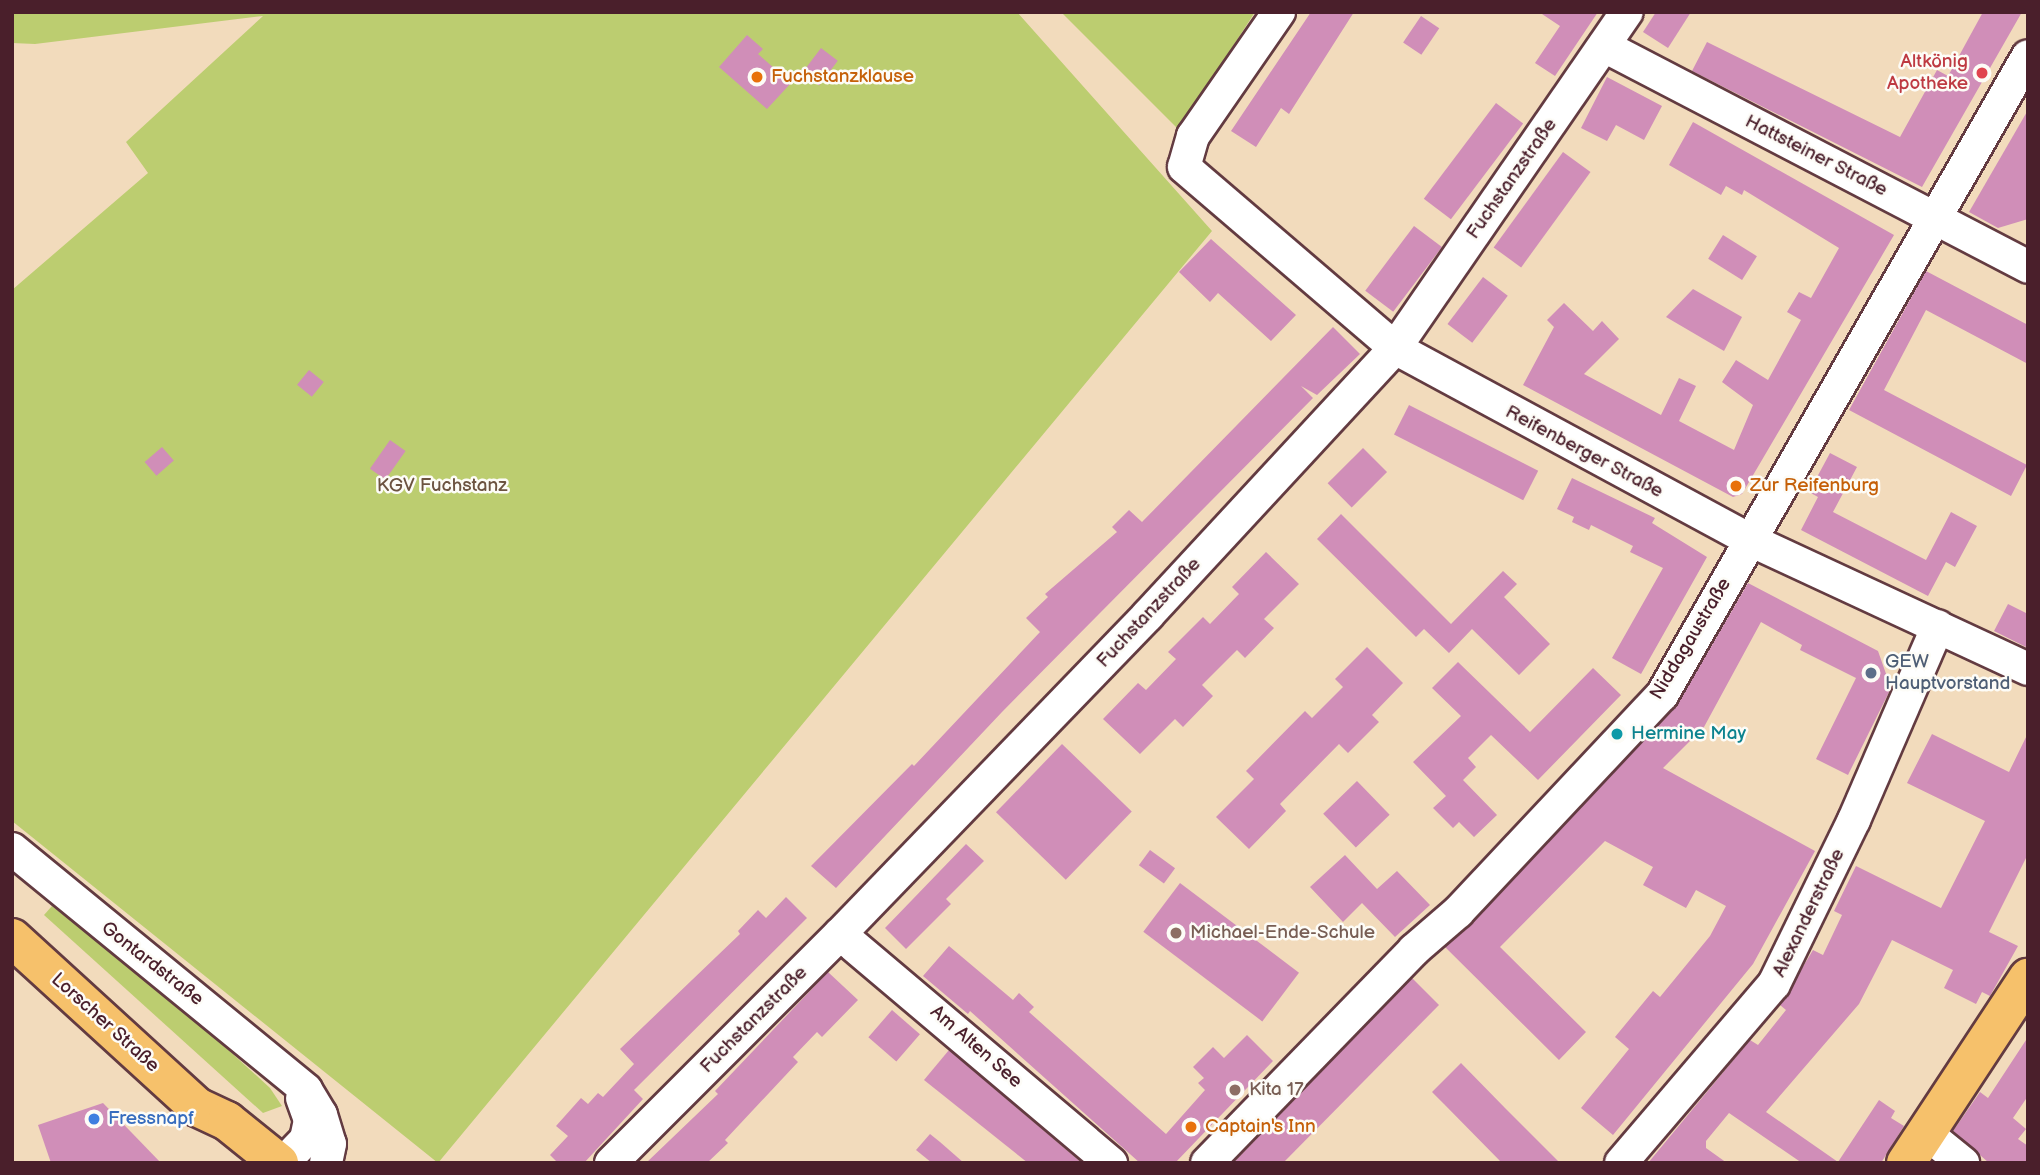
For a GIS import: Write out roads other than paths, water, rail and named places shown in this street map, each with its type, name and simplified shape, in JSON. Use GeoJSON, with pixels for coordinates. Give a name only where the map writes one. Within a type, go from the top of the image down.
{"type":"FeatureCollection","features":[{"type":"Feature","properties":{"kind":"main road","name":"Lorscher Straße"},"geometry":{"type":"LineString","coordinates":[[12,938],[197,1107],[227,1121],[281,1163]]}},
{"type":"Feature","properties":{"kind":"main road"},"geometry":{"type":"LineString","coordinates":[[1916,1148],[2028,978]]}},
{"type":"Feature","properties":{"kind":"main road","name":"Lorscher Straße"},"geometry":{"type":"LineString","coordinates":[[197,1107],[213,1138],[238,1163]]}},
{"type":"Feature","properties":{"kind":"street","name":"Reifenberger Straße"},"geometry":{"type":"LineString","coordinates":[[1279,12],[1193,136],[1184,167],[1395,348],[1750,540],[2028,669]]}},
{"type":"Feature","properties":{"kind":"street","name":"Fuchstanzstraße"},"geometry":{"type":"LineString","coordinates":[[611,1163],[840,934],[1148,615],[1395,348],[1627,12]]}},
{"type":"Feature","properties":{"kind":"street","name":"Hattsteiner Straße"},"geometry":{"type":"LineString","coordinates":[[1604,46],[2028,267]]}},
{"type":"Feature","properties":{"kind":"street","name":"Niddagaustraße"},"geometry":{"type":"LineString","coordinates":[[1207,1163],[1414,950],[1458,912],[1662,695],[2028,56]]}},
{"type":"Feature","properties":{"kind":"street","name":"Alexanderstraße"},"geometry":{"type":"LineString","coordinates":[[1621,1163],[1774,984],[1854,820],[1938,626]]}},
{"type":"Feature","properties":{"kind":"street","name":"Gontardstraße"},"geometry":{"type":"LineString","coordinates":[[12,849],[292,1078],[321,1115],[330,1144],[326,1163]]}},
{"type":"Feature","properties":{"kind":"street","name":"Am Alten See"},"geometry":{"type":"LineString","coordinates":[[840,934],[1111,1163]]}},
{"type":"Feature","properties":{"kind":"street","name":"Gontardstraße"},"geometry":{"type":"LineString","coordinates":[[281,1163],[306,1139],[310,1121],[292,1078]]}},
{"type":"Feature","properties":{"kind":"street"},"geometry":{"type":"LineString","coordinates":[[1916,1148],[1963,1163]]}},
{"type":"Feature","properties":{"kind":"place","name":"Altkönig Apotheke"},"geometry":{"type":"Point","coordinates":[1982,73]}},
{"type":"Feature","properties":{"kind":"place","name":"Fuchstanzklause"},"geometry":{"type":"Point","coordinates":[757,77]}},
{"type":"Feature","properties":{"kind":"place","name":"Zur Reifenburg"},"geometry":{"type":"Point","coordinates":[1736,486]}},
{"type":"Feature","properties":{"kind":"place","name":"GEW Hauptvorstand"},"geometry":{"type":"Point","coordinates":[1871,673]}},
{"type":"Feature","properties":{"kind":"place","name":"Hermine May"},"geometry":{"type":"Point","coordinates":[1617,734]}},
{"type":"Feature","properties":{"kind":"place","name":"Michael-Ende-Schule"},"geometry":{"type":"Point","coordinates":[1176,933]}},
{"type":"Feature","properties":{"kind":"place","name":"Kita 17"},"geometry":{"type":"Point","coordinates":[1235,1090]}},
{"type":"Feature","properties":{"kind":"place","name":"Fressnapf"},"geometry":{"type":"Point","coordinates":[94,1119]}},
{"type":"Feature","properties":{"kind":"place","name":"Captain's Inn"},"geometry":{"type":"Point","coordinates":[1191,1127]}},
{"type":"Feature","properties":{"kind":"park label","name":"KGV Fuchstanz"},"geometry":{"type":"Point","coordinates":[442,486]}}]}
